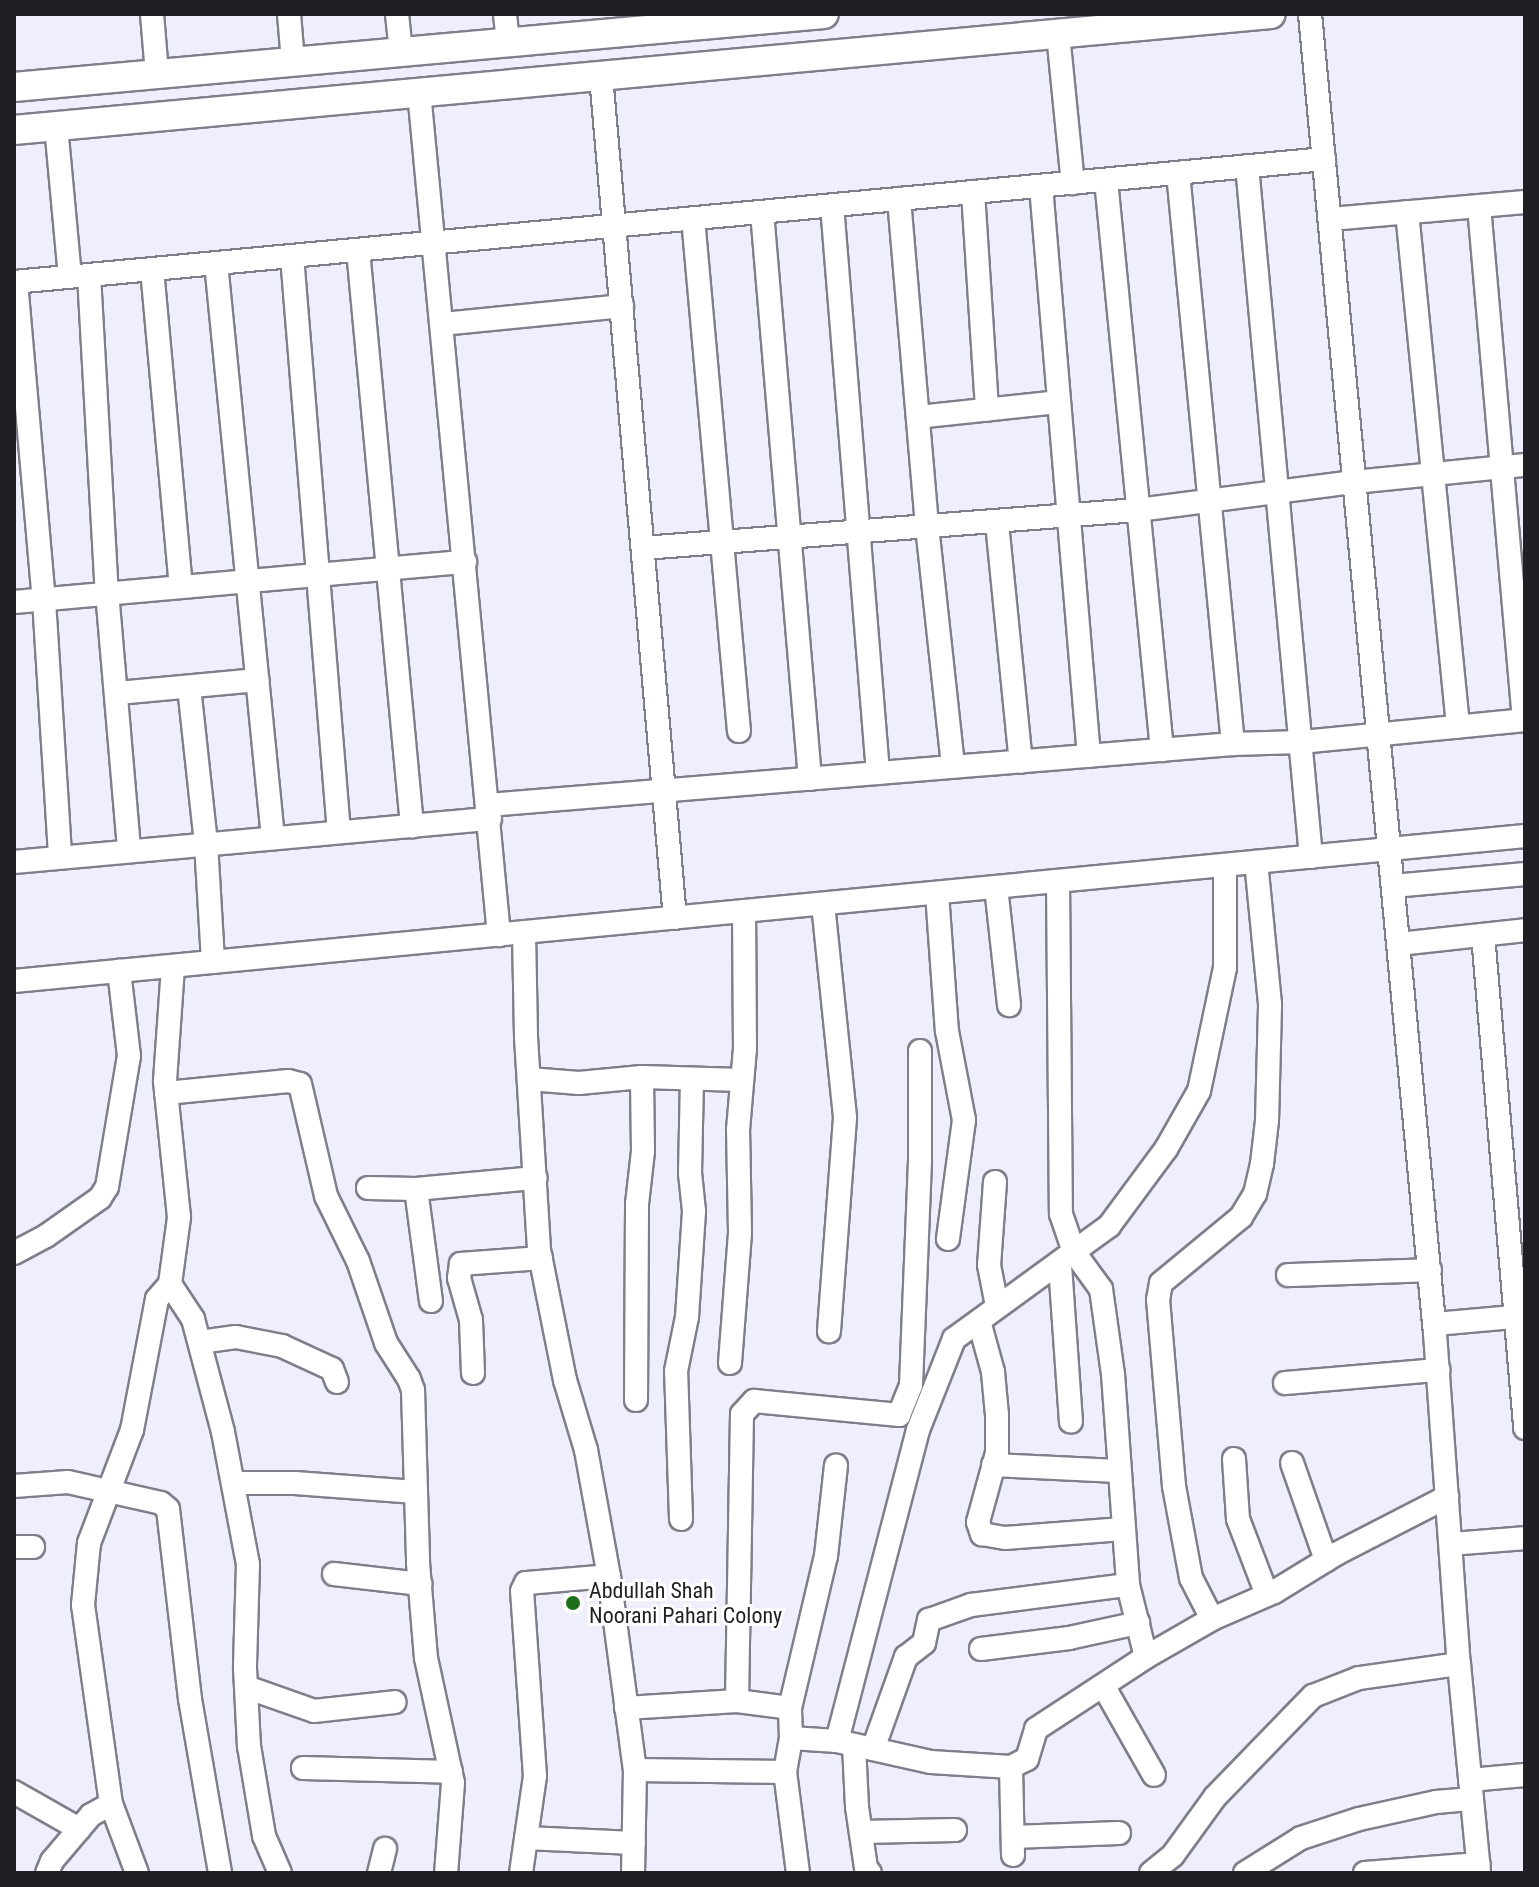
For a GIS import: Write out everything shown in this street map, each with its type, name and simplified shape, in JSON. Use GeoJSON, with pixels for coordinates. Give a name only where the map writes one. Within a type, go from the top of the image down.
{"type":"FeatureCollection","features":[{"type":"Feature","properties":{"kind":"main road"},"geometry":{"type":"LineString","coordinates":[[14,87],[824,14]]}},
{"type":"Feature","properties":{"kind":"main road"},"geometry":{"type":"LineString","coordinates":[[14,130],[1271,14]]}},
{"type":"Feature","properties":{"kind":"street"},"geometry":{"type":"LineString","coordinates":[[152,14],[157,74]]}},
{"type":"Feature","properties":{"kind":"street"},"geometry":{"type":"LineString","coordinates":[[289,14],[293,62]]}},
{"type":"Feature","properties":{"kind":"street"},"geometry":{"type":"LineString","coordinates":[[397,14],[401,52]]}},
{"type":"Feature","properties":{"kind":"street"},"geometry":{"type":"LineString","coordinates":[[505,14],[508,42]]}},
{"type":"Feature","properties":{"kind":"street"},"geometry":{"type":"LineString","coordinates":[[1310,14],[1435,1324],[1459,1664],[1479,1868],[1365,1873]]}},
{"type":"Feature","properties":{"kind":"street"},"geometry":{"type":"LineString","coordinates":[[1058,34],[1073,183]]}},
{"type":"Feature","properties":{"kind":"street"},"geometry":{"type":"LineString","coordinates":[[601,76],[675,918]]}},
{"type":"Feature","properties":{"kind":"street"},"geometry":{"type":"LineString","coordinates":[[419,92],[499,935]]}},
{"type":"Feature","properties":{"kind":"street"},"geometry":{"type":"LineString","coordinates":[[56,126],[80,276],[129,850]]}},
{"type":"Feature","properties":{"kind":"street"},"geometry":{"type":"LineString","coordinates":[[60,856],[44,600],[15,282],[1324,159]]}},
{"type":"Feature","properties":{"kind":"street"},"geometry":{"type":"LineString","coordinates":[[1247,166],[1311,857]]}},
{"type":"Feature","properties":{"kind":"street"},"geometry":{"type":"LineString","coordinates":[[1178,173],[1233,744]]}},
{"type":"Feature","properties":{"kind":"street"},"geometry":{"type":"LineString","coordinates":[[1106,180],[1162,750]]}},
{"type":"Feature","properties":{"kind":"street"},"geometry":{"type":"LineString","coordinates":[[1041,186],[1089,756]]}},
{"type":"Feature","properties":{"kind":"street"},"geometry":{"type":"LineString","coordinates":[[973,192],[987,410]]}},
{"type":"Feature","properties":{"kind":"street"},"geometry":{"type":"LineString","coordinates":[[899,199],[927,526],[953,767]]}},
{"type":"Feature","properties":{"kind":"street"},"geometry":{"type":"LineString","coordinates":[[1330,219],[1525,202]]}},
{"type":"Feature","properties":{"kind":"street"},"geometry":{"type":"LineString","coordinates":[[832,205],[878,773]]}},
{"type":"Feature","properties":{"kind":"street"},"geometry":{"type":"LineString","coordinates":[[14,862],[412,826],[489,812],[666,790],[1233,744],[1301,742],[1524,720],[1479,206]]}},
{"type":"Feature","properties":{"kind":"street"},"geometry":{"type":"LineString","coordinates":[[762,212],[810,779]]}},
{"type":"Feature","properties":{"kind":"street"},"geometry":{"type":"LineString","coordinates":[[1407,212],[1458,726]]}},
{"type":"Feature","properties":{"kind":"street"},"geometry":{"type":"LineString","coordinates":[[693,218],[739,731]]}},
{"type":"Feature","properties":{"kind":"street"},"geometry":{"type":"LineString","coordinates":[[358,250],[412,826]]}},
{"type":"Feature","properties":{"kind":"street"},"geometry":{"type":"LineString","coordinates":[[292,256],[339,832]]}},
{"type":"Feature","properties":{"kind":"street"},"geometry":{"type":"LineString","coordinates":[[216,263],[273,838]]}},
{"type":"Feature","properties":{"kind":"street"},"geometry":{"type":"LineString","coordinates":[[152,269],[181,587]]}},
{"type":"Feature","properties":{"kind":"street"},"geometry":{"type":"LineString","coordinates":[[442,324],[622,306]]}},
{"type":"Feature","properties":{"kind":"street"},"geometry":{"type":"LineString","coordinates":[[918,417],[1058,402]]}},
{"type":"Feature","properties":{"kind":"street"},"geometry":{"type":"LineString","coordinates":[[643,548],[1138,510],[1354,482],[1525,465]]}},
{"type":"Feature","properties":{"kind":"street"},"geometry":{"type":"LineString","coordinates":[[997,523],[1021,762]]}},
{"type":"Feature","properties":{"kind":"street"},"geometry":{"type":"LineString","coordinates":[[14,602],[318,572],[465,562]]}},
{"type":"Feature","properties":{"kind":"street"},"geometry":{"type":"LineString","coordinates":[[118,693],[257,680]]}},
{"type":"Feature","properties":{"kind":"street"},"geometry":{"type":"LineString","coordinates":[[189,687],[206,843],[213,962]]}},
{"type":"Feature","properties":{"kind":"street"},"geometry":{"type":"LineString","coordinates":[[14,981],[1525,836]]}},
{"type":"Feature","properties":{"kind":"street"},"geometry":{"type":"LineString","coordinates":[[1212,1619],[1191,1578],[1174,1486],[1158,1300],[1161,1283],[1241,1217],[1255,1194],[1262,1164],[1267,1121],[1270,1004],[1256,862]]}},
{"type":"Feature","properties":{"kind":"street"},"geometry":{"type":"LineString","coordinates":[[870,1873],[861,1832],[855,1745],[918,1430],[954,1339],[1109,1226],[1166,1149],[1199,1091],[1225,968],[1225,865]]}},
{"type":"Feature","properties":{"kind":"street"},"geometry":{"type":"LineString","coordinates":[[1393,886],[1525,874]]}},
{"type":"Feature","properties":{"kind":"street"},"geometry":{"type":"LineString","coordinates":[[1058,881],[1061,1214],[1067,1258],[1071,1422]]}},
{"type":"Feature","properties":{"kind":"street"},"geometry":{"type":"LineString","coordinates":[[996,887],[1009,1005]]}},
{"type":"Feature","properties":{"kind":"street"},"geometry":{"type":"LineString","coordinates":[[937,893],[947,1031],[964,1120],[948,1239]]}},
{"type":"Feature","properties":{"kind":"street"},"geometry":{"type":"LineString","coordinates":[[823,904],[845,1118],[829,1331]]}},
{"type":"Feature","properties":{"kind":"street"},"geometry":{"type":"LineString","coordinates":[[730,1363],[740,1232],[738,1130],[742,1080],[744,911]]}},
{"type":"Feature","properties":{"kind":"street"},"geometry":{"type":"LineString","coordinates":[[1399,944],[1525,930]]}},
{"type":"Feature","properties":{"kind":"street"},"geometry":{"type":"LineString","coordinates":[[524,932],[529,1079],[541,1258],[565,1380],[586,1450],[609,1576],[635,1770],[633,1873]]}},
{"type":"Feature","properties":{"kind":"street"},"geometry":{"type":"LineString","coordinates":[[1483,935],[1521,1316],[1525,1428]]}},
{"type":"Feature","properties":{"kind":"street"},"geometry":{"type":"LineString","coordinates":[[137,1873],[111,1804],[83,1605],[89,1543],[106,1490],[132,1430],[157,1299],[170,1284],[179,1217],[166,1093],[173,966]]}},
{"type":"Feature","properties":{"kind":"street"},"geometry":{"type":"LineString","coordinates":[[14,1253],[46,1236],[100,1198],[107,1187],[129,1056],[119,971]]}},
{"type":"Feature","properties":{"kind":"street"},"geometry":{"type":"LineString","coordinates":[[737,1701],[742,1414],[754,1401],[899,1415],[911,1385],[920,1162],[920,1051]]}},
{"type":"Feature","properties":{"kind":"street"},"geometry":{"type":"LineString","coordinates":[[529,1079],[579,1083],[642,1077],[742,1080]]}},
{"type":"Feature","properties":{"kind":"street"},"geometry":{"type":"LineString","coordinates":[[636,1400],[637,1204],[643,1151],[642,1077]]}},
{"type":"Feature","properties":{"kind":"street"},"geometry":{"type":"LineString","coordinates":[[681,1519],[676,1371],[687,1317],[694,1211],[690,1174],[692,1079]]}},
{"type":"Feature","properties":{"kind":"street"},"geometry":{"type":"LineString","coordinates":[[166,1093],[288,1081],[300,1084],[326,1196],[358,1261],[386,1343],[413,1390],[420,1584],[426,1658],[453,1783],[446,1873]]}},
{"type":"Feature","properties":{"kind":"street"},"geometry":{"type":"LineString","coordinates":[[368,1188],[416,1189],[535,1178]]}},
{"type":"Feature","properties":{"kind":"street"},"geometry":{"type":"LineString","coordinates":[[995,1182],[989,1265],[997,1306]]}},
{"type":"Feature","properties":{"kind":"street"},"geometry":{"type":"LineString","coordinates":[[416,1189],[431,1301]]}},
{"type":"Feature","properties":{"kind":"street"},"geometry":{"type":"LineString","coordinates":[[473,1373],[471,1320],[459,1278],[461,1264],[541,1258]]}},
{"type":"Feature","properties":{"kind":"street"},"geometry":{"type":"LineString","coordinates":[[1067,1258],[1101,1289],[1113,1374],[1128,1585],[1146,1657]]}},
{"type":"Feature","properties":{"kind":"street"},"geometry":{"type":"LineString","coordinates":[[1288,1275],[1430,1270]]}},
{"type":"Feature","properties":{"kind":"street"},"geometry":{"type":"LineString","coordinates":[[170,1284],[193,1319],[233,1483],[248,1564],[246,1687],[249,1746],[264,1836],[280,1873]]}},
{"type":"Feature","properties":{"kind":"street"},"geometry":{"type":"LineString","coordinates":[[1435,1324],[1521,1316]]}},
{"type":"Feature","properties":{"kind":"street"},"geometry":{"type":"LineString","coordinates":[[979,1321],[993,1372],[997,1415],[993,1465],[978,1522],[982,1534],[1005,1538],[1123,1529]]}},
{"type":"Feature","properties":{"kind":"street"},"geometry":{"type":"LineString","coordinates":[[200,1342],[236,1337],[282,1346],[332,1369],[337,1382]]}},
{"type":"Feature","properties":{"kind":"street"},"geometry":{"type":"LineString","coordinates":[[1285,1383],[1438,1370]]}},
{"type":"Feature","properties":{"kind":"street"},"geometry":{"type":"LineString","coordinates":[[1234,1459],[1238,1519],[1267,1595]]}},
{"type":"Feature","properties":{"kind":"street"},"geometry":{"type":"LineString","coordinates":[[1292,1463],[1326,1560]]}},
{"type":"Feature","properties":{"kind":"street"},"geometry":{"type":"LineString","coordinates":[[993,1465],[1118,1471]]}},
{"type":"Feature","properties":{"kind":"street"},"geometry":{"type":"LineString","coordinates":[[798,1873],[785,1772],[791,1738],[790,1708],[826,1556],[836,1466]]}},
{"type":"Feature","properties":{"kind":"street"},"geometry":{"type":"LineString","coordinates":[[14,1486],[68,1482],[161,1503],[168,1509],[190,1699],[220,1873]]}},
{"type":"Feature","properties":{"kind":"street"},"geometry":{"type":"LineString","coordinates":[[233,1483],[295,1483],[416,1492]]}},
{"type":"Feature","properties":{"kind":"street"},"geometry":{"type":"LineString","coordinates":[[791,1738],[855,1745],[931,1762],[1011,1767],[1027,1759],[1036,1729],[1146,1657],[1212,1619],[1267,1595],[1326,1560],[1447,1497]]}},
{"type":"Feature","properties":{"kind":"street"},"geometry":{"type":"LineString","coordinates":[[1451,1544],[1525,1538]]}},
{"type":"Feature","properties":{"kind":"street"},"geometry":{"type":"LineString","coordinates":[[334,1574],[420,1584]]}},
{"type":"Feature","properties":{"kind":"street"},"geometry":{"type":"LineString","coordinates":[[521,1873],[535,1776],[522,1591],[526,1583],[609,1576]]}},
{"type":"Feature","properties":{"kind":"street"},"geometry":{"type":"LineString","coordinates":[[855,1745],[906,1657],[924,1643],[929,1620],[971,1605],[1128,1585]]}},
{"type":"Feature","properties":{"kind":"street"},"geometry":{"type":"LineString","coordinates":[[981,1649],[1069,1638],[1138,1623]]}},
{"type":"Feature","properties":{"kind":"street"},"geometry":{"type":"LineString","coordinates":[[1151,1873],[1173,1855],[1215,1797],[1313,1696],[1359,1678],[1459,1664]]}},
{"type":"Feature","properties":{"kind":"street"},"geometry":{"type":"LineString","coordinates":[[246,1687],[314,1711],[395,1702]]}},
{"type":"Feature","properties":{"kind":"street"},"geometry":{"type":"LineString","coordinates":[[1104,1687],[1154,1775]]}},
{"type":"Feature","properties":{"kind":"street"},"geometry":{"type":"LineString","coordinates":[[626,1708],[737,1701],[790,1708]]}},
{"type":"Feature","properties":{"kind":"street"},"geometry":{"type":"LineString","coordinates":[[1011,1767],[1013,1846],[1119,1833]]}},
{"type":"Feature","properties":{"kind":"street"},"geometry":{"type":"LineString","coordinates":[[303,1768],[451,1772]]}},
{"type":"Feature","properties":{"kind":"street"},"geometry":{"type":"LineString","coordinates":[[635,1770],[785,1772]]}},
{"type":"Feature","properties":{"kind":"street"},"geometry":{"type":"LineString","coordinates":[[1245,1873],[1301,1838],[1359,1819],[1436,1802],[1525,1775]]}},
{"type":"Feature","properties":{"kind":"street"},"geometry":{"type":"LineString","coordinates":[[14,1792],[79,1829]]}},
{"type":"Feature","properties":{"kind":"street"},"geometry":{"type":"LineString","coordinates":[[47,1873],[91,1815],[111,1804]]}},
{"type":"Feature","properties":{"kind":"street"},"geometry":{"type":"LineString","coordinates":[[861,1832],[955,1830]]}},
{"type":"Feature","properties":{"kind":"street"},"geometry":{"type":"LineString","coordinates":[[526,1838],[634,1843]]}},
{"type":"Feature","properties":{"kind":"street"},"geometry":{"type":"LineString","coordinates":[[379,1873],[385,1849]]}},
{"type":"Feature","properties":{"kind":"place","name":"Abdullah Shah Noorani Pahari Colony"},"geometry":{"type":"Point","coordinates":[573,1603]}}]}
